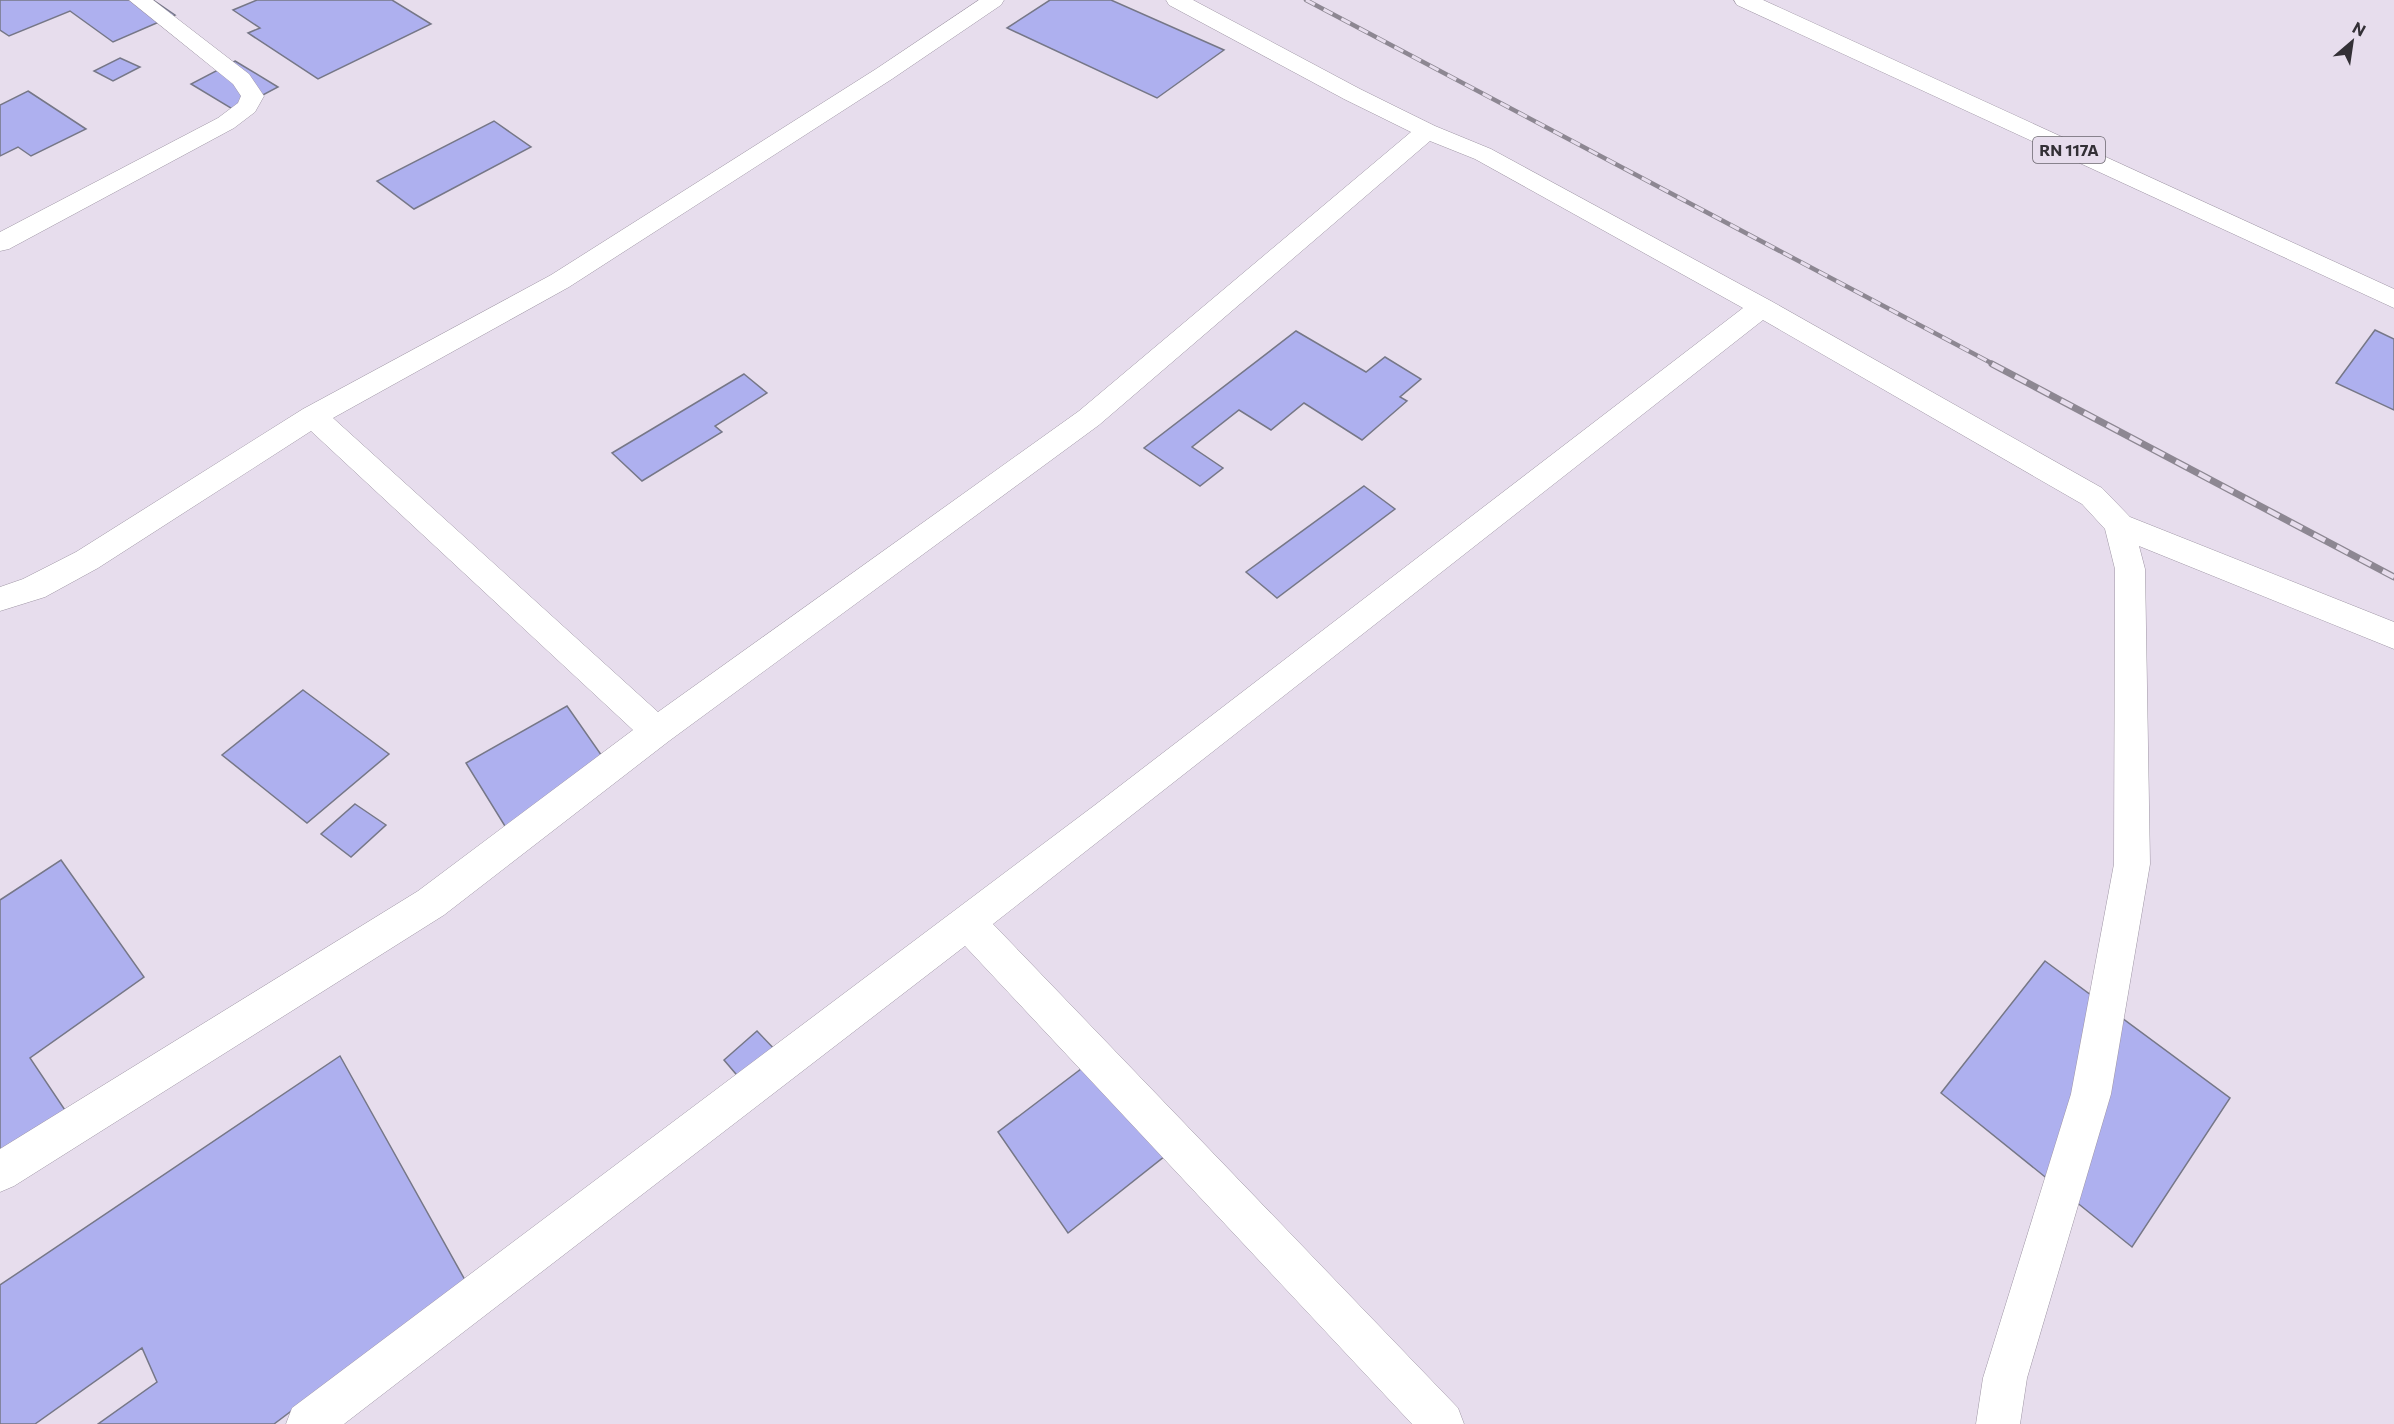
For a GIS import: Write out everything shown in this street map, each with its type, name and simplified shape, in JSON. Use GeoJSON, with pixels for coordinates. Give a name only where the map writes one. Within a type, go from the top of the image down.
{"type":"FeatureCollection","features":[{"type":"Feature","properties":{"kind":"street"},"geometry":{"type":"LineString","coordinates":[[0,243],[226,123],[247,107],[253,96],[242,79],[140,0]]}},
{"type":"Feature","properties":{"kind":"street"},"geometry":{"type":"LineString","coordinates":[[0,599],[34,588],[87,560],[313,416],[560,281],[864,87],[993,0]]}},
{"type":"Feature","properties":{"kind":"street"},"geometry":{"type":"LineString","coordinates":[[1177,0],[1352,94],[1427,131],[1483,154],[1762,307],[2092,496],[2119,525],[2394,636]]}},
{"type":"Feature","properties":{"kind":"street","name":"RN 117A"},"geometry":{"type":"LineString","coordinates":[[1745,0],[2394,298]]}},
{"type":"Feature","properties":{"kind":"street"},"geometry":{"type":"LineString","coordinates":[[0,1172],[431,903],[657,731],[1089,418],[1427,131]]}},
{"type":"Feature","properties":{"kind":"street"},"geometry":{"type":"LineString","coordinates":[[308,1424],[967,922],[1762,307]]}},
{"type":"Feature","properties":{"kind":"street"},"geometry":{"type":"LineString","coordinates":[[313,416],[657,731]]}},
{"type":"Feature","properties":{"kind":"street"},"geometry":{"type":"LineString","coordinates":[[1998,1424],[2005,1378],[2091,1094],[2132,864],[2130,569],[2119,525]]}},
{"type":"Feature","properties":{"kind":"street"},"geometry":{"type":"LineString","coordinates":[[967,922],[1442,1424]]}},
{"type":"Feature","properties":{"kind":"building"},"geometry":{"type":"Polygon","coordinates":[[[0,0],[153,0],[175,15],[113,42],[70,11],[9,36],[0,30],[0,0]]]}},
{"type":"Feature","properties":{"kind":"building"},"geometry":{"type":"Polygon","coordinates":[[[257,0],[392,0],[431,24],[318,79],[248,33],[260,28],[233,10],[257,0]]]}},
{"type":"Feature","properties":{"kind":"building"},"geometry":{"type":"Polygon","coordinates":[[[1050,0],[1111,0],[1224,50],[1157,98],[1007,28],[1050,0]]]}},
{"type":"Feature","properties":{"kind":"building"},"geometry":{"type":"Polygon","coordinates":[[[120,58],[140,67],[113,81],[94,71],[120,58]]]}},
{"type":"Feature","properties":{"kind":"building"},"geometry":{"type":"Polygon","coordinates":[[[235,61],[278,87],[234,110],[191,84],[235,61]]]}},
{"type":"Feature","properties":{"kind":"building"},"geometry":{"type":"Polygon","coordinates":[[[28,91],[86,129],[31,156],[18,147],[0,156],[0,105],[28,91]]]}},
{"type":"Feature","properties":{"kind":"building"},"geometry":{"type":"Polygon","coordinates":[[[494,121],[531,147],[414,209],[377,181],[494,121]]]}},
{"type":"Feature","properties":{"kind":"building"},"geometry":{"type":"Polygon","coordinates":[[[2375,330],[2394,339],[2394,410],[2336,383],[2375,330]]]}},
{"type":"Feature","properties":{"kind":"building"},"geometry":{"type":"Polygon","coordinates":[[[1296,331],[1366,372],[1385,357],[1421,379],[1400,397],[1407,401],[1362,440],[1304,403],[1271,430],[1239,410],[1192,447],[1223,468],[1200,486],[1144,448],[1296,331]]]}},
{"type":"Feature","properties":{"kind":"building"},"geometry":{"type":"Polygon","coordinates":[[[744,374],[767,393],[715,426],[722,432],[642,481],[612,453],[744,374]]]}},
{"type":"Feature","properties":{"kind":"building"},"geometry":{"type":"Polygon","coordinates":[[[1364,486],[1395,509],[1277,598],[1246,572],[1364,486]]]}},
{"type":"Feature","properties":{"kind":"building"},"geometry":{"type":"Polygon","coordinates":[[[303,690],[389,754],[307,823],[222,755],[303,690]]]}},
{"type":"Feature","properties":{"kind":"building"},"geometry":{"type":"Polygon","coordinates":[[[567,706],[611,769],[508,831],[466,763],[567,706]]]}},
{"type":"Feature","properties":{"kind":"building"},"geometry":{"type":"Polygon","coordinates":[[[355,804],[386,825],[351,857],[321,834],[355,804]]]}},
{"type":"Feature","properties":{"kind":"building"},"geometry":{"type":"Polygon","coordinates":[[[61,860],[144,977],[30,1058],[71,1119],[0,1171],[0,900],[61,860]]]}},
{"type":"Feature","properties":{"kind":"building"},"geometry":{"type":"Polygon","coordinates":[[[2045,961],[2230,1098],[2132,1247],[1941,1093],[2045,961]]]}},
{"type":"Feature","properties":{"kind":"building"},"geometry":{"type":"Polygon","coordinates":[[[757,1031],[781,1056],[747,1087],[724,1060],[757,1031]]]}},
{"type":"Feature","properties":{"kind":"building"},"geometry":{"type":"Polygon","coordinates":[[[1102,1053],[1175,1148],[1068,1233],[998,1132],[1102,1053]]]}},
{"type":"Feature","properties":{"kind":"building"},"geometry":{"type":"Polygon","coordinates":[[[340,1056],[465,1280],[274,1424],[98,1424],[157,1382],[142,1348],[35,1424],[0,1424],[0,1285],[340,1056]]]}},
{"type":"Feature","properties":{"kind":"railway"},"geometry":{"type":"LineString","coordinates":[[1306,0],[1995,365]]}},
{"type":"Feature","properties":{"kind":"railway"},"geometry":{"type":"LineString","coordinates":[[1992,364],[2394,577]]}}]}
